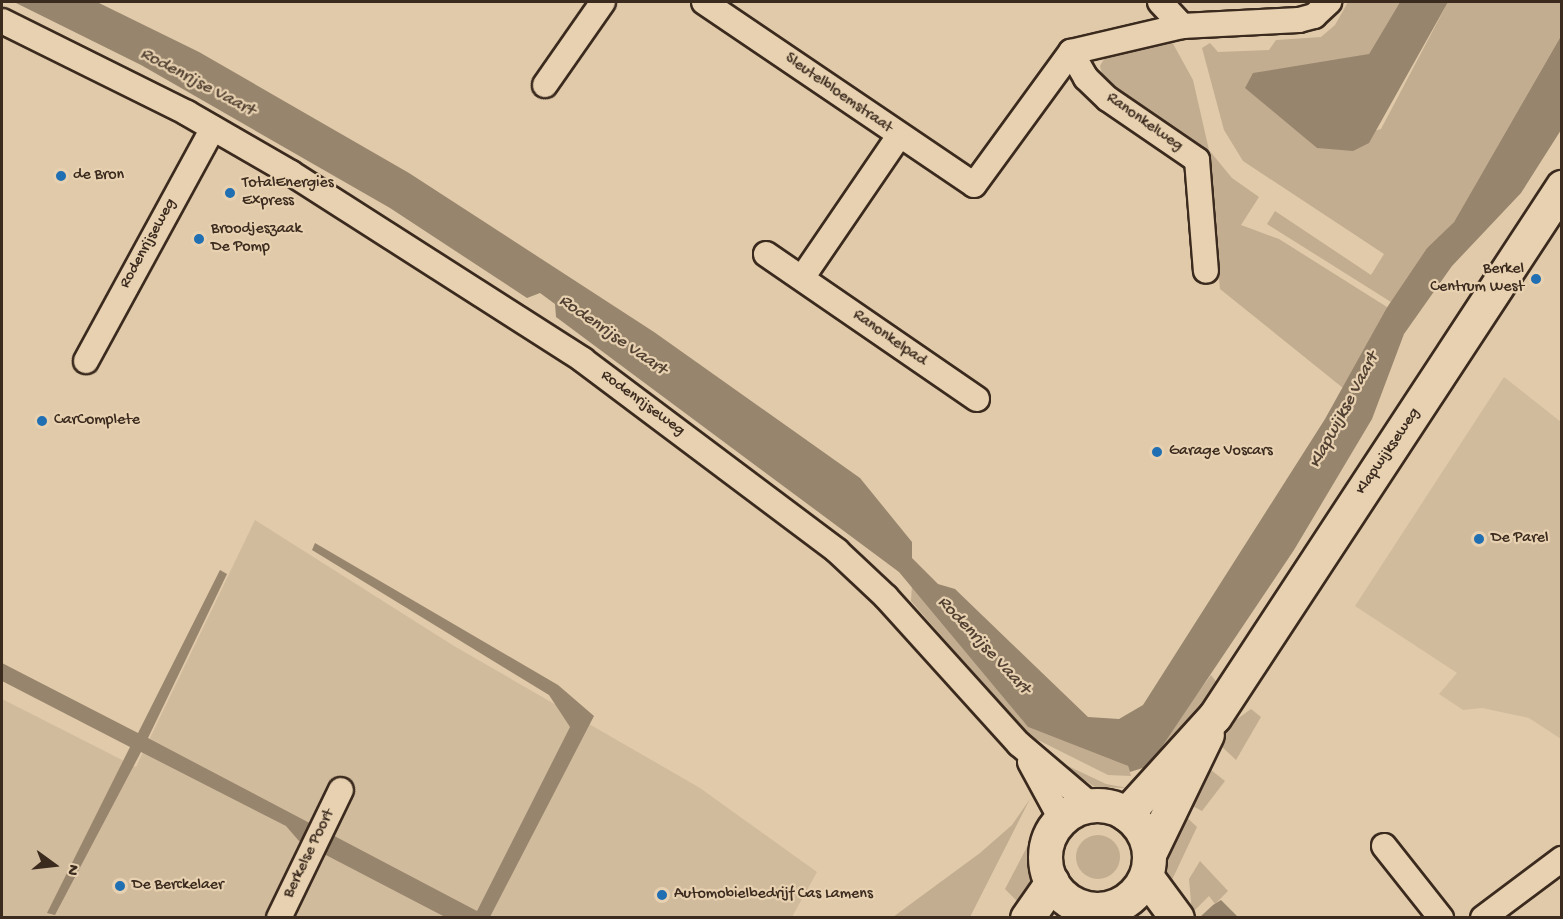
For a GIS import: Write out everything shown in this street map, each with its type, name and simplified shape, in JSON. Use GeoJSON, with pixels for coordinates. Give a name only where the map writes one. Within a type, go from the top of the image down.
{"type":"FeatureCollection","features":[{"type":"Feature","properties":{"kind":"main road","name":"Klapwijkseweg"},"geometry":{"type":"LineString","coordinates":[[1126,814],[1215,716],[1562,188]]}},
{"type":"Feature","properties":{"kind":"main road","name":"Klapwijkseweg"},"geometry":{"type":"LineString","coordinates":[[1148,865],[1215,716]]}},
{"type":"Feature","properties":{"kind":"main road"},"geometry":{"type":"LineString","coordinates":[[1148,865],[1130,910],[1071,911],[1053,882],[1046,851],[1061,819],[1091,805],[1126,814],[1142,830],[1148,865],[1177,918]]}},
{"type":"Feature","properties":{"kind":"main road"},"geometry":{"type":"LineString","coordinates":[[1027,918],[1053,882]]}},
{"type":"Feature","properties":{"kind":"street"},"geometry":{"type":"LineString","coordinates":[[544,85],[603,2]]}},
{"type":"Feature","properties":{"kind":"street","name":"Sleutelbloemstraat"},"geometry":{"type":"LineString","coordinates":[[705,2],[974,185],[1071,52]]}},
{"type":"Feature","properties":{"kind":"street"},"geometry":{"type":"LineString","coordinates":[[1160,2],[1182,26]]}},
{"type":"Feature","properties":{"kind":"street"},"geometry":{"type":"LineString","coordinates":[[1071,52],[1182,26],[1299,20],[1314,16],[1329,2]]}},
{"type":"Feature","properties":{"kind":"street","name":"Rodenrijseweg"},"geometry":{"type":"LineString","coordinates":[[2,21],[213,128],[476,288],[725,465],[886,597],[1019,744],[1091,805]]}},
{"type":"Feature","properties":{"kind":"street","name":"Ranonkelweg"},"geometry":{"type":"LineString","coordinates":[[1071,52],[1086,78],[1108,99],[1197,160],[1206,271]]}},
{"type":"Feature","properties":{"kind":"street","name":"Rodenrijseweg"},"geometry":{"type":"LineString","coordinates":[[86,361],[213,128]]}},
{"type":"Feature","properties":{"kind":"street"},"geometry":{"type":"LineString","coordinates":[[802,278],[899,136]]}},
{"type":"Feature","properties":{"kind":"street","name":"Ranonkelpad"},"geometry":{"type":"LineString","coordinates":[[766,254],[976,399]]}},
{"type":"Feature","properties":{"kind":"street","name":"Rodenrijseweg"},"geometry":{"type":"LineString","coordinates":[[1019,744],[1061,819]]}},
{"type":"Feature","properties":{"kind":"street","name":"Berkelse Poort"},"geometry":{"type":"LineString","coordinates":[[279,918],[341,790]]}},
{"type":"Feature","properties":{"kind":"street"},"geometry":{"type":"LineString","coordinates":[[1384,846],[1441,918]]}},
{"type":"Feature","properties":{"kind":"street"},"geometry":{"type":"LineString","coordinates":[[1483,918],[1562,859]]}},
{"type":"Feature","properties":{"kind":"shaded area"},"geometry":{"type":"Polygon","coordinates":[[[1348,2],[1400,2],[1369,54],[1352,61],[1283,116],[1317,148],[1381,129],[1448,2],[1561,2],[1561,36],[1454,222],[1427,248],[1391,302],[1267,224],[1275,211],[1371,275],[1384,254],[1243,161],[1224,130],[1202,48],[1210,43],[1218,52],[1269,50],[1276,40],[1321,37],[1335,25],[1348,2]]]}},
{"type":"Feature","properties":{"kind":"shaded area"},"geometry":{"type":"Polygon","coordinates":[[[1171,40],[1193,80],[1209,150],[1232,178],[1259,197],[1241,225],[1279,239],[1387,307],[1343,388],[1220,289],[1206,155],[1105,86],[1100,66],[1107,54],[1171,40]]]}},
{"type":"Feature","properties":{"kind":"shaded area","name":"De Parel"},"geometry":{"type":"Polygon","coordinates":[[[1504,377],[1561,422],[1561,739],[1529,718],[1482,708],[1463,710],[1439,694],[1457,673],[1355,606],[1504,377]]]}},
{"type":"Feature","properties":{"kind":"shaded area"},"geometry":{"type":"Polygon","coordinates":[[[255,520],[454,646],[700,788],[817,872],[792,917],[2,917],[2,699],[136,767],[255,520]]]}},
{"type":"Feature","properties":{"kind":"shaded area"},"geometry":{"type":"Polygon","coordinates":[[[912,585],[1028,727],[1128,766],[1131,776],[1108,775],[1028,735],[911,601],[912,585]]]}},
{"type":"Feature","properties":{"kind":"shaded area"},"geometry":{"type":"Polygon","coordinates":[[[1211,675],[1218,684],[1187,729],[1151,773],[1142,768],[1211,675]]]}},
{"type":"Feature","properties":{"kind":"shaded area"},"geometry":{"type":"Polygon","coordinates":[[[1251,709],[1261,717],[1236,760],[1219,744],[1229,725],[1251,709]]]}},
{"type":"Feature","properties":{"kind":"shaded area"},"geometry":{"type":"Polygon","coordinates":[[[1049,757],[1106,784],[1128,788],[1095,787],[1049,757]]]}},
{"type":"Feature","properties":{"kind":"shaded area"},"geometry":{"type":"Polygon","coordinates":[[[1206,766],[1225,781],[1202,811],[1187,803],[1206,766]]]}},
{"type":"Feature","properties":{"kind":"shaded area"},"geometry":{"type":"Polygon","coordinates":[[[1030,799],[970,917],[893,917],[980,853],[1012,825],[1030,799]]]}},
{"type":"Feature","properties":{"kind":"shaded area"},"geometry":{"type":"Polygon","coordinates":[[[1181,812],[1197,827],[1170,884],[1163,883],[1163,862],[1181,812]]]}},
{"type":"Feature","properties":{"kind":"shaded area"},"geometry":{"type":"Polygon","coordinates":[[[1039,824],[1032,856],[1034,881],[1022,906],[1005,889],[1039,824]]]}},
{"type":"Feature","properties":{"kind":"shaded area"},"geometry":{"type":"Polygon","coordinates":[[[1098,835],[1114,841],[1120,857],[1114,873],[1098,879],[1082,873],[1076,857],[1082,841],[1098,835]]]}},
{"type":"Feature","properties":{"kind":"shaded area"},"geometry":{"type":"Polygon","coordinates":[[[1200,861],[1228,891],[1215,904],[1209,896],[1192,913],[1189,879],[1200,861]]]}},
{"type":"Feature","properties":{"kind":"water"},"geometry":{"type":"Polygon","coordinates":[[[14,2],[97,2],[199,52],[409,173],[654,332],[860,478],[912,542],[912,558],[938,584],[955,589],[1088,717],[1119,719],[1143,705],[1325,419],[1386,309],[1427,248],[1454,222],[1561,36],[1561,130],[1521,193],[1452,266],[1404,334],[1372,419],[1294,550],[1149,766],[1130,772],[1128,766],[1028,727],[899,572],[556,317],[555,304],[540,293],[527,298],[390,208],[141,65],[14,2]]]}},
{"type":"Feature","properties":{"kind":"water"},"geometry":{"type":"Polygon","coordinates":[[[1400,2],[1448,2],[1369,143],[1353,151],[1317,148],[1245,88],[1253,73],[1369,54],[1400,2]]]}},
{"type":"Feature","properties":{"kind":"water"},"geometry":{"type":"Polygon","coordinates":[[[315,543],[558,685],[594,716],[490,917],[445,917],[299,841],[286,826],[141,752],[55,915],[47,913],[130,747],[2,681],[2,663],[138,733],[220,570],[227,574],[148,738],[477,911],[570,727],[549,695],[312,550],[315,543]]]}},
{"type":"Feature","properties":{"kind":"water"},"geometry":{"type":"Polygon","coordinates":[[[1221,900],[1238,917],[1200,917],[1213,905],[1221,900]]]}},
{"type":"Feature","properties":{"kind":"place","name":"de Bron"},"geometry":{"type":"Point","coordinates":[61,176]}},
{"type":"Feature","properties":{"kind":"place","name":"TotalEnergies Express"},"geometry":{"type":"Point","coordinates":[230,193]}},
{"type":"Feature","properties":{"kind":"place","name":"Broodjeszaak De Pomp"},"geometry":{"type":"Point","coordinates":[199,239]}},
{"type":"Feature","properties":{"kind":"place","name":"Berkel Centrum West"},"geometry":{"type":"Point","coordinates":[1536,279]}},
{"type":"Feature","properties":{"kind":"place","name":"CarComplete"},"geometry":{"type":"Point","coordinates":[42,421]}},
{"type":"Feature","properties":{"kind":"place","name":"Garage Voscars"},"geometry":{"type":"Point","coordinates":[1157,452]}},
{"type":"Feature","properties":{"kind":"place","name":"De Parel"},"geometry":{"type":"Point","coordinates":[1479,539]}},
{"type":"Feature","properties":{"kind":"place","name":"De Berckelaer"},"geometry":{"type":"Point","coordinates":[120,886]}},
{"type":"Feature","properties":{"kind":"place","name":"Automobielbedrijf Cas Lamens"},"geometry":{"type":"Point","coordinates":[662,895]}},
{"type":"Feature","properties":{"kind":"water label","name":"Rodenrijse Vaart"},"geometry":{"type":"Point","coordinates":[197,83]}},
{"type":"Feature","properties":{"kind":"water label","name":"Rodenrijse Vaart"},"geometry":{"type":"Point","coordinates":[612,336]}},
{"type":"Feature","properties":{"kind":"water label","name":"Klapwijkse Vaart"},"geometry":{"type":"Point","coordinates":[1345,411]}},
{"type":"Feature","properties":{"kind":"water label","name":"Rodenrijse Vaart"},"geometry":{"type":"Point","coordinates":[983,646]}}]}
